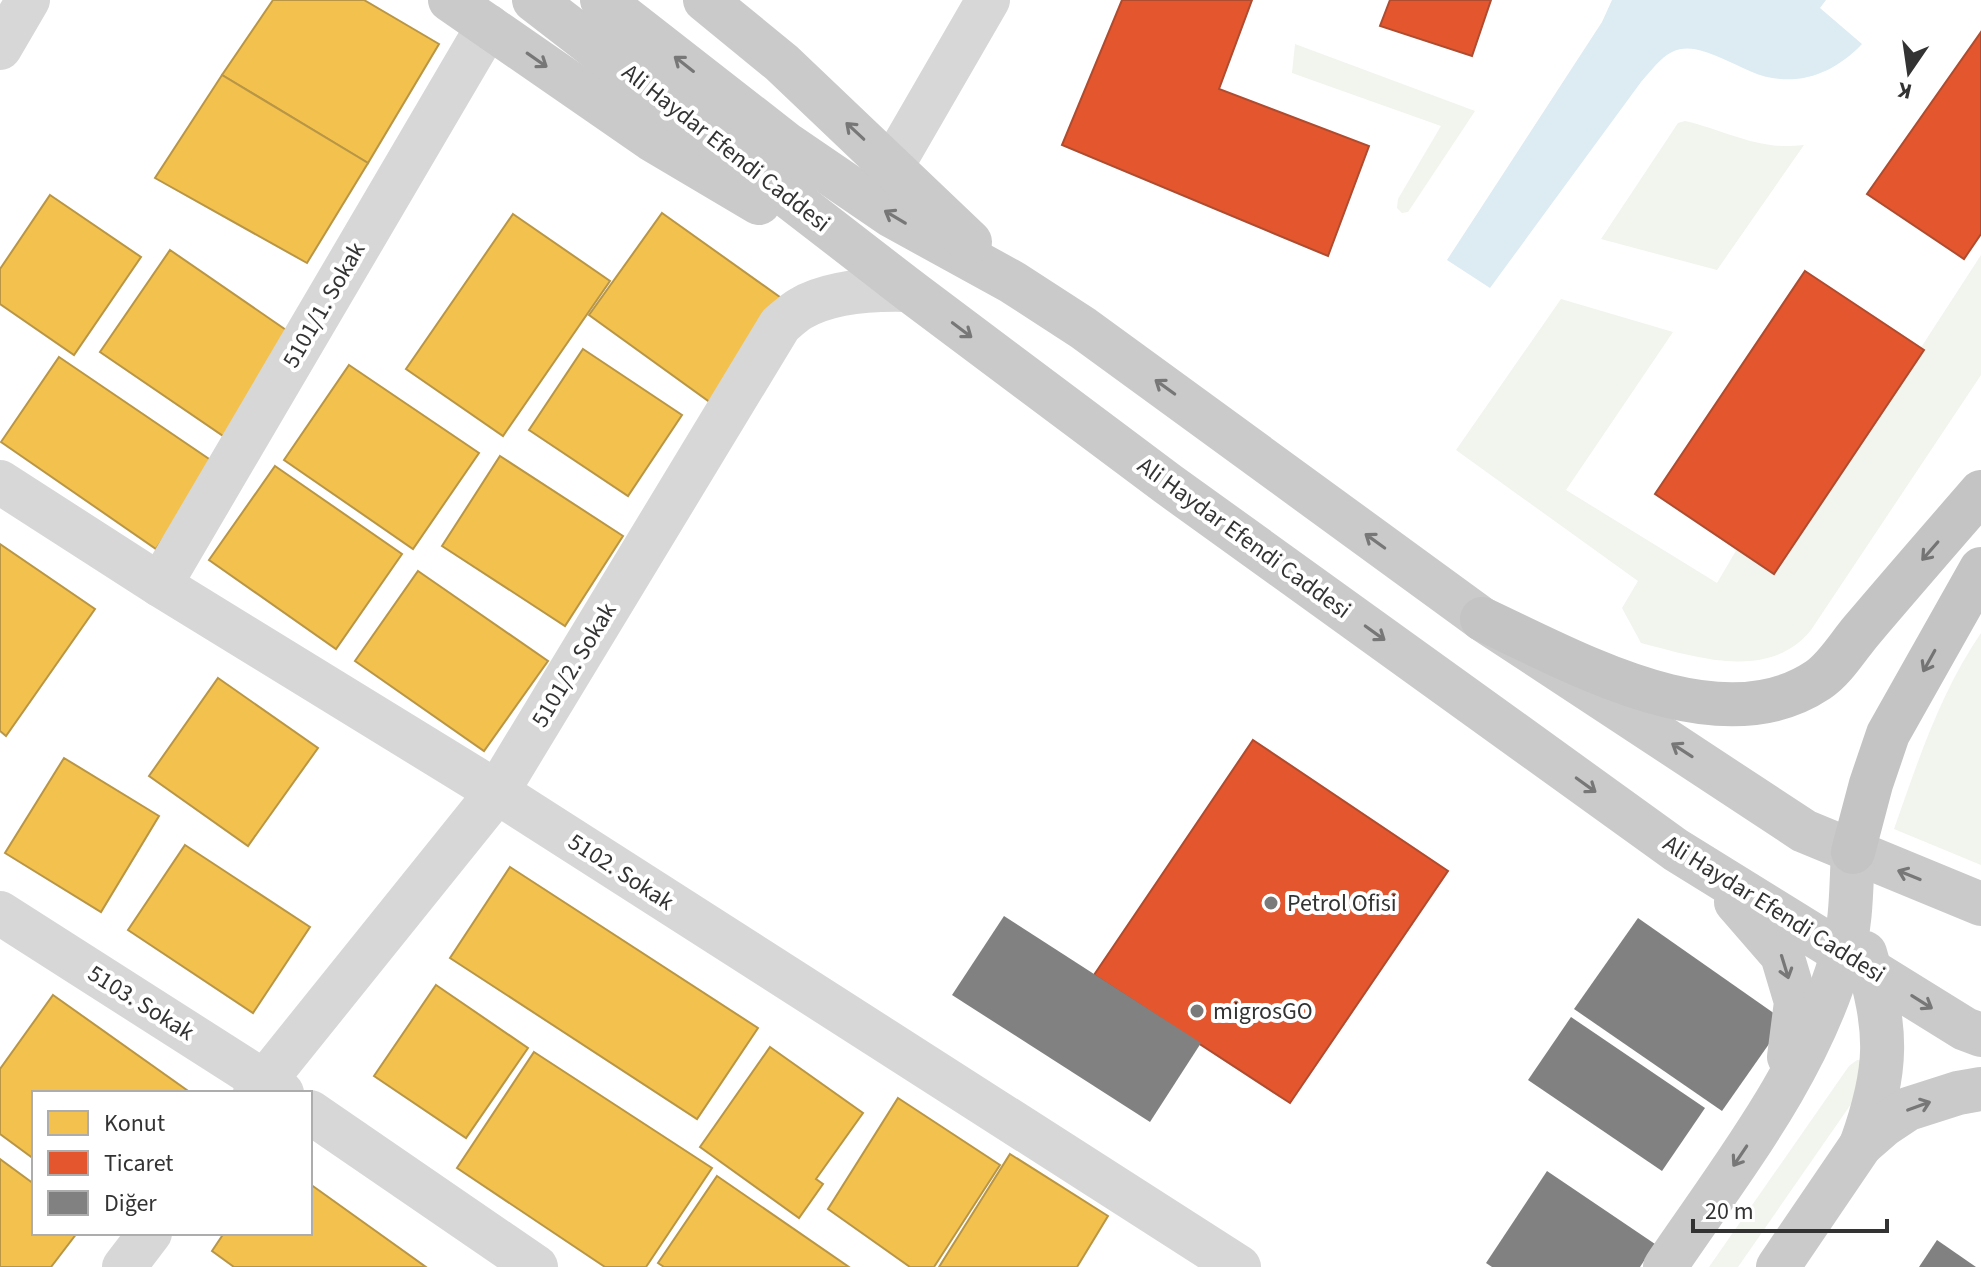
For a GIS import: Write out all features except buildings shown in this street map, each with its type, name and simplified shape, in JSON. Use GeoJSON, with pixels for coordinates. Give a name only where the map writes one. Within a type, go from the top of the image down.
{"type":"FeatureCollection","features":[{"type":"Feature","properties":{"kind":"highway"},"geometry":{"type":"LineString","coordinates":[[1482,619],[1586,667],[1662,695],[1729,706],[1781,699],[1820,679],[1981,492]]}},
{"type":"Feature","properties":{"kind":"highway"},"geometry":{"type":"LineString","coordinates":[[1853,852],[1888,734],[1981,569]]}},
{"type":"Feature","properties":{"kind":"main road"},"geometry":{"type":"LineString","coordinates":[[450,0],[651,139],[789,221],[856,249]]}},
{"type":"Feature","properties":{"kind":"main road","name":"Ali Haydar Efendi Caddesi"},"geometry":{"type":"LineString","coordinates":[[534,0],[909,290],[1168,484],[1676,850],[1965,1029],[1981,1035]]}},
{"type":"Feature","properties":{"kind":"main road","name":"Ali Haydar Efendi Caddesi"},"geometry":{"type":"LineString","coordinates":[[602,0],[788,145],[892,216],[1012,282],[1083,328],[1482,619],[1804,831],[1981,904]]}},
{"type":"Feature","properties":{"kind":"main road"},"geometry":{"type":"LineString","coordinates":[[705,0],[782,63],[1012,282]]}},
{"type":"Feature","properties":{"kind":"main road"},"geometry":{"type":"LineString","coordinates":[[1804,831],[1840,880],[1850,904]]}},
{"type":"Feature","properties":{"kind":"main road"},"geometry":{"type":"LineString","coordinates":[[1676,850],[1737,903],[1782,955],[1796,1002],[1792,1049],[1770,1112]]}},
{"type":"Feature","properties":{"kind":"main road"},"geometry":{"type":"LineString","coordinates":[[1853,852],[1850,904],[1857,961],[1882,1025],[1884,1051],[1872,1112],[1861,1145]]}},
{"type":"Feature","properties":{"kind":"main road"},"geometry":{"type":"LineString","coordinates":[[1665,1267],[1770,1112],[1804,1054],[1829,995],[1857,961]]}},
{"type":"Feature","properties":{"kind":"main road"},"geometry":{"type":"LineString","coordinates":[[1778,1267],[1861,1145],[1908,1109],[1981,1089]]}},
{"type":"Feature","properties":{"kind":"street"},"geometry":{"type":"LineString","coordinates":[[0,48],[28,0]]}},
{"type":"Feature","properties":{"kind":"street"},"geometry":{"type":"LineString","coordinates":[[892,166],[988,0]]}},
{"type":"Feature","properties":{"kind":"street","name":"5101/1. Sokak"},"geometry":{"type":"LineString","coordinates":[[160,585],[488,26]]}},
{"type":"Feature","properties":{"kind":"street","name":"5101/2. Sokak"},"geometry":{"type":"LineString","coordinates":[[267,1089],[497,792],[780,325],[801,308],[844,294],[877,289],[909,290]]}},
{"type":"Feature","properties":{"kind":"street","name":"5102. Sokak"},"geometry":{"type":"LineString","coordinates":[[0,482],[160,585],[497,792],[1239,1267]]}},
{"type":"Feature","properties":{"kind":"street","name":"5103. Sokak"},"geometry":{"type":"LineString","coordinates":[[0,913],[267,1089]]}},
{"type":"Feature","properties":{"kind":"street"},"geometry":{"type":"LineString","coordinates":[[312,1113],[536,1267]]}},
{"type":"Feature","properties":{"kind":"street"},"geometry":{"type":"LineString","coordinates":[[124,1267],[148,1235]]}},
{"type":"Feature","properties":{"kind":"shaded area"},"geometry":{"type":"Polygon","coordinates":[[[1612,0],[1826,0],[1820,8],[1862,44],[1843,61],[1822,73],[1798,79],[1765,76],[1693,49],[1678,50],[1668,55],[1641,82],[1490,288],[1447,260],[1602,22],[1612,0]]]}},
{"type":"Feature","properties":{"kind":"shaded area"},"geometry":{"type":"Polygon","coordinates":[[[1295,44],[1475,111],[1408,212],[1402,213],[1397,208],[1398,199],[1441,126],[1292,73],[1295,44]]]}},
{"type":"Feature","properties":{"kind":"shaded area"},"geometry":{"type":"Polygon","coordinates":[[[1685,121],[1757,143],[1804,145],[1717,270],[1601,239],[1678,123],[1685,121]]]}},
{"type":"Feature","properties":{"kind":"shaded area"},"geometry":{"type":"Polygon","coordinates":[[[1981,255],[1981,375],[1811,630],[1794,646],[1774,656],[1753,661],[1708,659],[1641,643],[1622,608],[1638,581],[1456,450],[1561,299],[1673,332],[1566,490],[1717,583],[1737,549],[1774,574],[1981,255]]]}},
{"type":"Feature","properties":{"kind":"shaded area"},"geometry":{"type":"Polygon","coordinates":[[[1981,633],[1981,865],[1894,829],[1942,703],[1981,633]]]}},
{"type":"Feature","properties":{"kind":"shaded area"},"geometry":{"type":"Polygon","coordinates":[[[1857,1060],[1865,1060],[1865,1084],[1738,1267],[1709,1267],[1849,1066],[1857,1060]]]}},
{"type":"Feature","properties":{"kind":"place","name":"Petrol Ofisi"},"geometry":{"type":"Point","coordinates":[1271,903]}},
{"type":"Feature","properties":{"kind":"place","name":"migrosGO"},"geometry":{"type":"Point","coordinates":[1197,1011]}}]}
